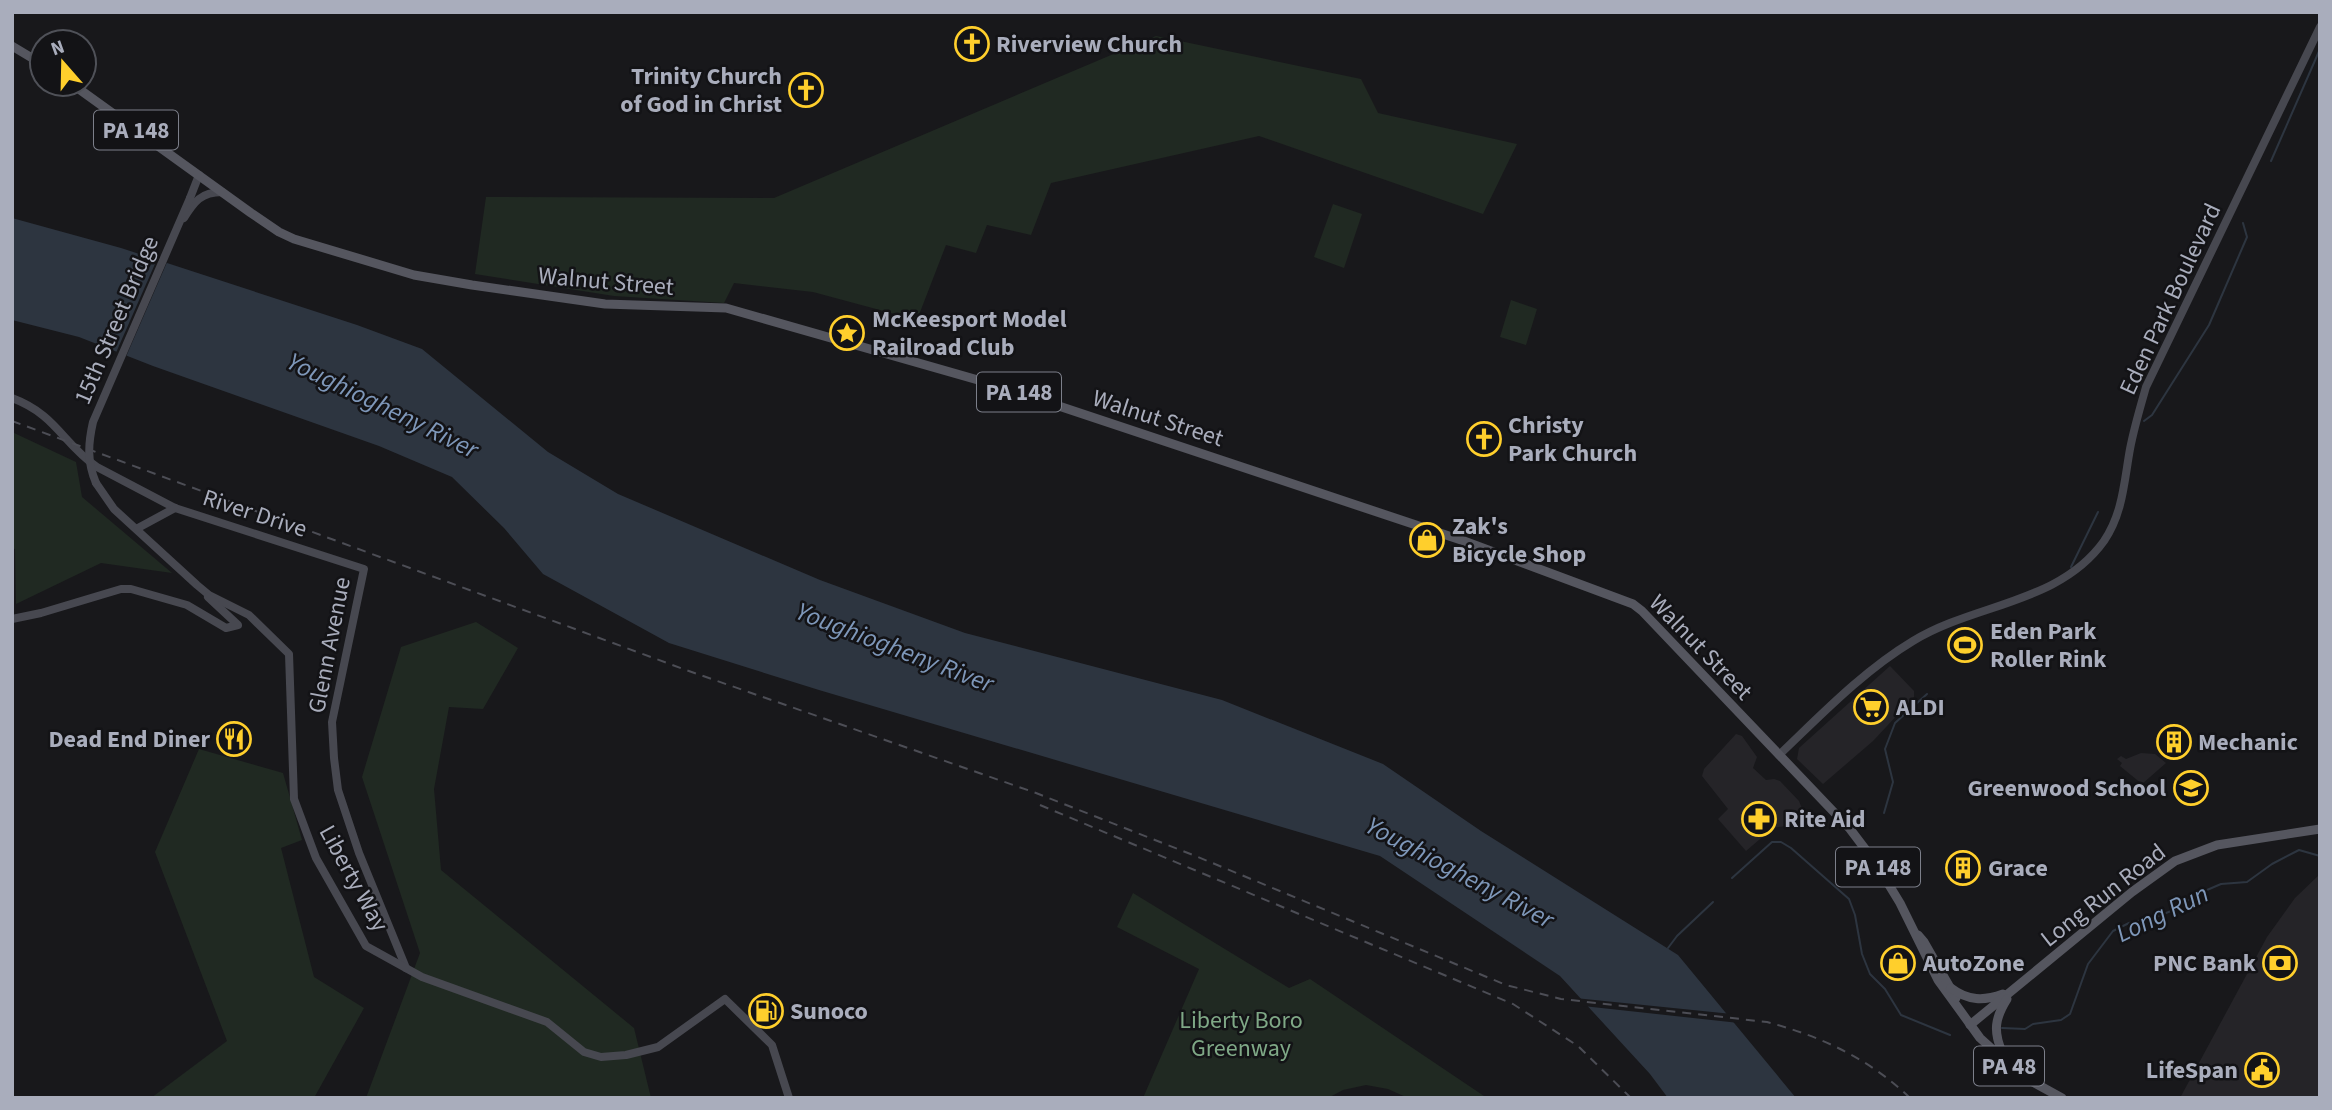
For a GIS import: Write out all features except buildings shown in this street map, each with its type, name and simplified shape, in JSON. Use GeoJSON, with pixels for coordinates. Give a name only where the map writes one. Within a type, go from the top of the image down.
{"type":"FeatureCollection","features":[{"type":"Feature","properties":{"kind":"main road"},"geometry":{"type":"LineString","coordinates":[[12,46],[28,56]]}},
{"type":"Feature","properties":{"kind":"main road","name":"Walnut Street"},"geometry":{"type":"LineString","coordinates":[[92,98],[267,224],[294,239],[414,275],[605,304],[726,308],[999,386],[1537,567],[1621,598],[1642,611],[1850,829],[1892,890],[1972,1023],[2002,1052],[2059,1097]]}},
{"type":"Feature","properties":{"kind":"main road","name":"Long Run Road"},"geometry":{"type":"LineString","coordinates":[[1972,1023],[2175,860],[2217,845],[2320,829]]}},
{"type":"Feature","properties":{"kind":"main road","name":"Walnut Street"},"geometry":{"type":"LineString","coordinates":[[1916,933],[1938,980],[1990,1048],[2022,1076],[2059,1097]]}},
{"type":"Feature","properties":{"kind":"main road"},"geometry":{"type":"LineString","coordinates":[[1949,986],[1959,994],[1982,1000],[2012,991]]}},
{"type":"Feature","properties":{"kind":"main road","name":"PA 48"},"geometry":{"type":"LineString","coordinates":[[2002,1052],[1996,1038],[1996,1018],[2012,991]]}},
{"type":"Feature","properties":{"kind":"street","name":"Eden Park Boulevard"},"geometry":{"type":"LineString","coordinates":[[1779,755],[1848,690],[1914,640],[1944,625],[2044,590],[2066,579],[2104,541],[2123,499],[2130,448],[2146,387],[2320,27]]}},
{"type":"Feature","properties":{"kind":"street","name":"15th Street Bridge"},"geometry":{"type":"LineString","coordinates":[[96,483],[89,447],[93,422],[175,233],[193,199],[199,175]]}},
{"type":"Feature","properties":{"kind":"street"},"geometry":{"type":"LineString","coordinates":[[193,199],[210,192],[222,192]]}},
{"type":"Feature","properties":{"kind":"street"},"geometry":{"type":"LineString","coordinates":[[12,398],[42,412],[65,434],[85,459],[175,508]]}},
{"type":"Feature","properties":{"kind":"street","name":"Liberty Way"},"geometry":{"type":"LineString","coordinates":[[96,483],[114,509],[138,528],[204,591],[249,615],[289,654],[294,799],[316,858],[366,946],[448,987],[547,1022],[584,1052],[601,1057],[626,1055],[658,1047],[725,999],[772,1045],[789,1098]]}},
{"type":"Feature","properties":{"kind":"street","name":"River Drive"},"geometry":{"type":"LineString","coordinates":[[138,528],[175,508],[364,569]]}},
{"type":"Feature","properties":{"kind":"street","name":"Glenn Avenue"},"geometry":{"type":"LineString","coordinates":[[364,569],[332,722],[334,758],[338,790],[355,840],[406,968]]}},
{"type":"Feature","properties":{"kind":"street"},"geometry":{"type":"LineString","coordinates":[[12,619],[121,589],[131,589],[187,605],[226,628],[238,625],[204,591]]}},
{"type":"Feature","properties":{"kind":"shaded area"},"geometry":{"type":"Polygon","coordinates":[[[1890,666],[1914,691],[1914,697],[1873,741],[1823,784],[1797,759],[1799,748],[1890,666]]]}},
{"type":"Feature","properties":{"kind":"shaded area"},"geometry":{"type":"Polygon","coordinates":[[[1736,734],[1742,736],[1757,757],[1753,768],[1766,780],[1780,781],[1799,801],[1803,811],[1785,826],[1773,828],[1746,851],[1718,819],[1728,809],[1702,776],[1704,769],[1736,734]]]}},
{"type":"Feature","properties":{"kind":"shaded area"},"geometry":{"type":"Polygon","coordinates":[[[2141,753],[2155,754],[2166,763],[2142,784],[2120,766],[2122,763],[2117,759],[2121,756],[2126,759],[2141,753]]]}},
{"type":"Feature","properties":{"kind":"shaded area"},"geometry":{"type":"Polygon","coordinates":[[[2320,874],[2320,1098],[2180,1098],[2267,937],[2295,898],[2320,874]]]}},
{"type":"Feature","properties":{"kind":"green space"},"geometry":{"type":"Polygon","coordinates":[[[1156,36],[1361,79],[1378,113],[1517,144],[1483,214],[1259,136],[1051,183],[1031,235],[987,225],[976,253],[946,245],[917,320],[813,292],[734,283],[724,303],[614,296],[475,274],[486,197],[774,198],[1156,36]]]}},
{"type":"Feature","properties":{"kind":"green space"},"geometry":{"type":"Polygon","coordinates":[[[1333,204],[1362,214],[1344,268],[1314,257],[1333,204]]]}},
{"type":"Feature","properties":{"kind":"green space"},"geometry":{"type":"Polygon","coordinates":[[[1511,300],[1537,309],[1526,345],[1500,337],[1511,300]]]}},
{"type":"Feature","properties":{"kind":"green space"},"geometry":{"type":"Polygon","coordinates":[[[12,432],[76,462],[82,497],[172,573],[101,563],[16,604],[15,549],[12,548],[12,432]]]}},
{"type":"Feature","properties":{"kind":"green space"},"geometry":{"type":"Polygon","coordinates":[[[476,622],[518,648],[483,709],[449,707],[434,789],[441,870],[634,1028],[651,1098],[366,1098],[420,953],[362,777],[401,647],[476,622]]]}},
{"type":"Feature","properties":{"kind":"green space"},"geometry":{"type":"Polygon","coordinates":[[[199,749],[283,773],[302,840],[281,848],[314,977],[364,1008],[314,1098],[151,1098],[227,1041],[155,852],[199,749]]]}},
{"type":"Feature","properties":{"kind":"green space","name":"Liberty Boro Greenway"},"geometry":{"type":"Polygon","coordinates":[[[1133,893],[1289,988],[1310,979],[1487,1098],[1408,1098],[1388,1089],[1366,1085],[1343,1090],[1328,1098],[1143,1098],[1199,969],[1117,927],[1133,893]]]}},
{"type":"Feature","properties":{"kind":"water","name":"Youghiogheny River"},"geometry":{"type":"Polygon","coordinates":[[[12,218],[121,248],[422,349],[548,452],[618,494],[820,580],[965,633],[1222,700],[1383,764],[1481,831],[1678,955],[1796,1098],[1668,1098],[1650,1074],[1560,976],[1380,856],[669,643],[543,574],[504,528],[452,477],[379,446],[79,337],[12,320],[12,218]]]}},
{"type":"Feature","properties":{"kind":"pier"},"geometry":{"type":"Polygon","coordinates":[[[158,257],[168,260],[125,359],[115,355],[158,257]]]}},
{"type":"Feature","properties":{"kind":"pier"},"geometry":{"type":"Polygon","coordinates":[[[1575,998],[1732,1014],[1739,1023],[1583,1006],[1575,998]]]}},
{"type":"Feature","properties":{"kind":"waterway"},"geometry":{"type":"LineString","coordinates":[[2271,161],[2320,49]]}},
{"type":"Feature","properties":{"kind":"waterway"},"geometry":{"type":"LineString","coordinates":[[2144,421],[2152,415],[2209,325],[2247,237],[2243,223]]}},
{"type":"Feature","properties":{"kind":"waterway"},"geometry":{"type":"LineString","coordinates":[[2071,567],[2098,512]]}},
{"type":"Feature","properties":{"kind":"waterway"},"geometry":{"type":"LineString","coordinates":[[1884,813],[1893,782],[1885,749],[1895,723],[1927,694]]}},
{"type":"Feature","properties":{"kind":"waterway","name":"Long Run"},"geometry":{"type":"LineString","coordinates":[[1732,878],[1772,842],[1781,842],[1791,848],[1849,899],[1855,915],[1862,954],[1870,974],[1885,989],[1901,1015],[1950,1035]]}},
{"type":"Feature","properties":{"kind":"waterway","name":"Long Run"},"geometry":{"type":"LineString","coordinates":[[2002,1028],[2025,1029],[2033,1024],[2061,1020],[2070,1014],[2088,964],[2113,931],[2129,923],[2171,911],[2221,884],[2247,882],[2272,864],[2299,850],[2320,856]]}},
{"type":"Feature","properties":{"kind":"waterway","name":"Long Run"},"geometry":{"type":"LineString","coordinates":[[1668,948],[1713,902]]}},
{"type":"Feature","properties":{"kind":"railway"},"geometry":{"type":"LineString","coordinates":[[12,421],[686,670],[1036,793],[1506,985],[1561,999],[1767,1022],[1806,1034],[1843,1051],[1878,1072],[1910,1098]]}},
{"type":"Feature","properties":{"kind":"railway"},"geometry":{"type":"LineString","coordinates":[[1040,805],[1513,1004],[1578,1046],[1631,1098]]}},
{"type":"Feature","properties":{"kind":"place","name":"Riverview Church"},"geometry":{"type":"Point","coordinates":[972,44]}},
{"type":"Feature","properties":{"kind":"place","name":"Trinity Church of God in Christ"},"geometry":{"type":"Point","coordinates":[806,90]}},
{"type":"Feature","properties":{"kind":"place","name":"McKeesport Model Railroad Club"},"geometry":{"type":"Point","coordinates":[847,333]}},
{"type":"Feature","properties":{"kind":"place","name":"Christy Park Church"},"geometry":{"type":"Point","coordinates":[1484,439]}},
{"type":"Feature","properties":{"kind":"place","name":"Zak's Bicycle Shop"},"geometry":{"type":"Point","coordinates":[1427,540]}},
{"type":"Feature","properties":{"kind":"place","name":"Eden Park Roller Rink"},"geometry":{"type":"Point","coordinates":[1965,645]}},
{"type":"Feature","properties":{"kind":"place","name":"ALDI"},"geometry":{"type":"Point","coordinates":[1871,707]}},
{"type":"Feature","properties":{"kind":"place","name":"Dead End Diner"},"geometry":{"type":"Point","coordinates":[234,739]}},
{"type":"Feature","properties":{"kind":"place","name":"Mechanic"},"geometry":{"type":"Point","coordinates":[2174,742]}},
{"type":"Feature","properties":{"kind":"place","name":"Greenwood School"},"geometry":{"type":"Point","coordinates":[2191,788]}},
{"type":"Feature","properties":{"kind":"place","name":"Rite Aid"},"geometry":{"type":"Point","coordinates":[1759,819]}},
{"type":"Feature","properties":{"kind":"place","name":"Grace"},"geometry":{"type":"Point","coordinates":[1963,868]}},
{"type":"Feature","properties":{"kind":"place","name":"AutoZone"},"geometry":{"type":"Point","coordinates":[1898,963]}},
{"type":"Feature","properties":{"kind":"place","name":"PNC Bank"},"geometry":{"type":"Point","coordinates":[2280,963]}},
{"type":"Feature","properties":{"kind":"place","name":"Sunoco"},"geometry":{"type":"Point","coordinates":[766,1011]}},
{"type":"Feature","properties":{"kind":"place","name":"LifeSpan"},"geometry":{"type":"Point","coordinates":[2262,1070]}}]}
